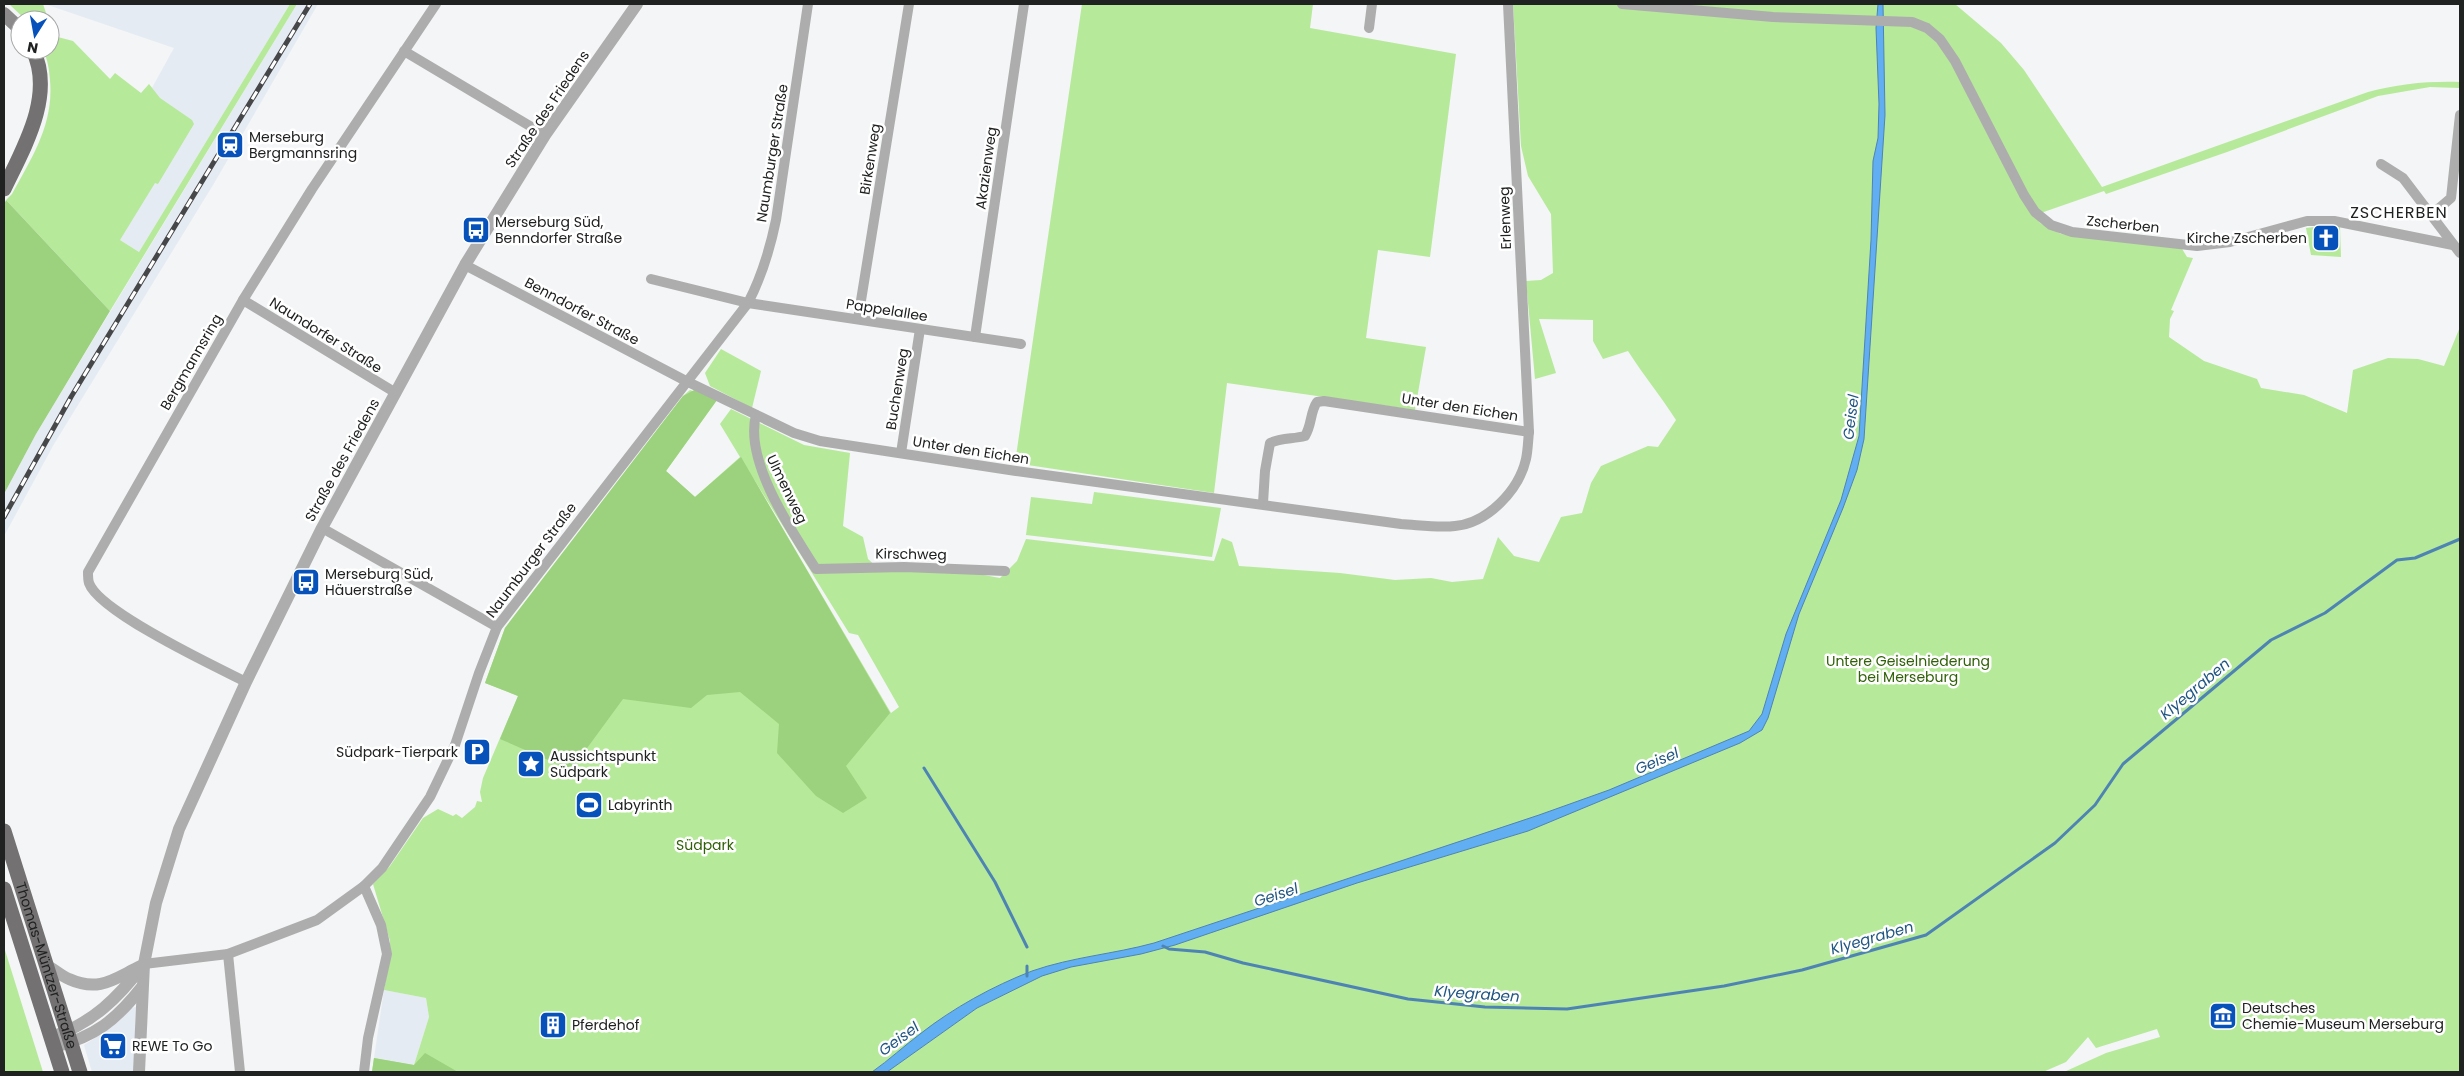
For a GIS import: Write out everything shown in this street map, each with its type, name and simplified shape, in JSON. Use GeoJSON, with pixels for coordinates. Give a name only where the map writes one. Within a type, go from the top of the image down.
{"type":"FeatureCollection","features":[{"type":"Feature","properties":{"kind":"main road"},"geometry":{"type":"LineString","coordinates":[[4,189],[34,124],[40,89],[40,76],[36,60]]}},
{"type":"Feature","properties":{"kind":"main road"},"geometry":{"type":"LineString","coordinates":[[4,168],[22,152]]}},
{"type":"Feature","properties":{"kind":"main road","name":"Thomas-Müntzer-Straße"},"geometry":{"type":"LineString","coordinates":[[4,831],[80,1072]]}},
{"type":"Feature","properties":{"kind":"main road","name":"Thomas-Müntzer-Straße"},"geometry":{"type":"LineString","coordinates":[[4,889],[62,1072]]}},
{"type":"Feature","properties":{"kind":"street","name":"Bergmannsring"},"geometry":{"type":"LineString","coordinates":[[246,682],[184,652],[135,622],[100,597],[89,584],[88,572],[243,300],[436,4]]}},
{"type":"Feature","properties":{"kind":"street","name":"Straße des Friedens"},"geometry":{"type":"LineString","coordinates":[[139,1072],[144,964],[156,903],[172,848],[246,682],[322,528],[465,266],[545,135],[637,4]]}},
{"type":"Feature","properties":{"kind":"street","name":"Naumburger Straße"},"geometry":{"type":"LineString","coordinates":[[144,964],[228,954],[317,920],[364,886],[382,868],[430,797],[455,745],[478,673],[497,626],[748,303],[759,282],[768,256],[776,220],[808,4]]}},
{"type":"Feature","properties":{"kind":"street","name":"Birkenweg"},"geometry":{"type":"LineString","coordinates":[[858,319],[909,4]]}},
{"type":"Feature","properties":{"kind":"street","name":"Akazienweg"},"geometry":{"type":"LineString","coordinates":[[975,337],[1024,4]]}},
{"type":"Feature","properties":{"kind":"street"},"geometry":{"type":"LineString","coordinates":[[1369,28],[1372,4]]}},
{"type":"Feature","properties":{"kind":"street","name":"Erlenweg"},"geometry":{"type":"LineString","coordinates":[[1508,4],[1529,432]]}},
{"type":"Feature","properties":{"kind":"street","name":"Zscherben"},"geometry":{"type":"LineString","coordinates":[[1622,4],[1773,17],[1889,20],[1912,22],[1927,28],[1940,39],[1955,61],[2024,195],[2036,212],[2051,225],[2072,232],[2197,246],[2230,242],[2307,221],[2334,222],[2457,249]]}},
{"type":"Feature","properties":{"kind":"street"},"geometry":{"type":"LineString","coordinates":[[404,51],[545,135]]}},
{"type":"Feature","properties":{"kind":"street"},"geometry":{"type":"LineString","coordinates":[[2432,215],[2451,198],[2460,115]]}},
{"type":"Feature","properties":{"kind":"street"},"geometry":{"type":"LineString","coordinates":[[2381,164],[2402,178],[2457,249]]}},
{"type":"Feature","properties":{"kind":"street","name":"Benndorfer Straße"},"geometry":{"type":"LineString","coordinates":[[465,266],[686,381]]}},
{"type":"Feature","properties":{"kind":"street"},"geometry":{"type":"LineString","coordinates":[[652,279],[748,303]]}},
{"type":"Feature","properties":{"kind":"street","name":"Naundorfer Straße"},"geometry":{"type":"LineString","coordinates":[[243,300],[396,394]]}},
{"type":"Feature","properties":{"kind":"street","name":"Pappelallee"},"geometry":{"type":"LineString","coordinates":[[748,303],[1021,344]]}},
{"type":"Feature","properties":{"kind":"street","name":"Buchenweg"},"geometry":{"type":"LineString","coordinates":[[901,453],[920,329]]}},
{"type":"Feature","properties":{"kind":"street","name":"Unter den Eichen"},"geometry":{"type":"LineString","coordinates":[[686,381],[794,433],[820,441],[1016,471],[1263,503],[1401,524],[1456,526],[1486,515],[1506,498],[1518,479],[1526,459],[1529,432],[1324,400],[1317,402],[1314,407],[1311,427],[1305,436],[1293,439],[1278,439],[1270,443],[1265,471],[1263,503]]}},
{"type":"Feature","properties":{"kind":"street","name":"Ulmenweg"},"geometry":{"type":"LineString","coordinates":[[756,415],[753,436],[758,462],[784,516],[816,569]]}},
{"type":"Feature","properties":{"kind":"street"},"geometry":{"type":"LineString","coordinates":[[322,528],[497,626]]}},
{"type":"Feature","properties":{"kind":"street","name":"Kirschweg"},"geometry":{"type":"LineString","coordinates":[[816,569],[904,567],[1005,571]]}},
{"type":"Feature","properties":{"kind":"street"},"geometry":{"type":"LineString","coordinates":[[364,886],[381,925],[386,954],[368,1038],[364,1072]]}},
{"type":"Feature","properties":{"kind":"street"},"geometry":{"type":"LineString","coordinates":[[228,954],[240,1072]]}},
{"type":"Feature","properties":{"kind":"street"},"geometry":{"type":"LineString","coordinates":[[46,965],[67,978],[84,985],[103,985],[144,964]]}},
{"type":"Feature","properties":{"kind":"street","name":"Straße des Friedens"},"geometry":{"type":"LineString","coordinates":[[69,1037],[102,1012],[123,991],[144,964]]}},
{"type":"Feature","properties":{"kind":"street","name":"Straße des Friedens"},"geometry":{"type":"LineString","coordinates":[[52,1042],[69,1037],[87,1037],[111,1021],[124,1009],[142,987]]}},
{"type":"Feature","properties":{"kind":"shaded area"},"geometry":{"type":"Polygon","coordinates":[[[45,4],[290,4],[139,252],[120,240],[147,97],[174,48],[45,4]]]}},
{"type":"Feature","properties":{"kind":"shaded area"},"geometry":{"type":"Polygon","coordinates":[[[297,4],[318,4],[213,185],[54,444],[4,536],[4,494],[36,434],[297,4]]]}},
{"type":"Feature","properties":{"kind":"shaded area"},"geometry":{"type":"Polygon","coordinates":[[[384,990],[426,998],[429,1017],[414,1065],[374,1058],[384,990]]]}},
{"type":"Feature","properties":{"kind":"shaded area"},"geometry":{"type":"Polygon","coordinates":[[[136,1007],[134,1072],[92,1072],[84,1045],[103,1033],[131,1008],[136,1007]]]}},
{"type":"Feature","properties":{"kind":"green space"},"geometry":{"type":"Polygon","coordinates":[[[9,4],[43,4],[45,10],[15,10],[9,4]]]}},
{"type":"Feature","properties":{"kind":"green space"},"geometry":{"type":"Polygon","coordinates":[[[290,4],[297,4],[110,311],[6,200],[12,194],[27,167],[45,126],[50,96],[47,60],[60,60],[60,38],[73,41],[110,79],[115,73],[141,93],[149,84],[160,98],[192,120],[194,124],[158,184],[155,183],[120,240],[139,252],[290,4]]]}},
{"type":"Feature","properties":{"kind":"green space"},"geometry":{"type":"Polygon","coordinates":[[[1082,4],[1313,4],[1310,28],[1456,54],[1430,257],[1378,250],[1366,338],[1426,347],[1415,410],[1227,383],[1214,493],[1015,463],[1082,4]]]}},
{"type":"Feature","properties":{"kind":"green space","name":"Untere Geiselniederung bei Merseburg"},"geometry":{"type":"Polygon","coordinates":[[[1513,4],[1955,4],[2001,43],[2024,70],[2102,187],[2368,92],[2413,84],[2460,82],[2460,88],[2430,87],[2378,96],[2227,152],[2106,194],[2104,191],[2035,215],[2040,223],[2061,234],[2181,247],[2187,257],[2193,258],[2171,310],[2174,311],[2170,319],[2169,337],[2204,361],[2257,379],[2261,388],[2304,395],[2347,413],[2353,370],[2388,358],[2418,359],[2444,366],[2460,327],[2460,1072],[2064,1072],[2106,1053],[2160,1037],[2157,1029],[2096,1048],[2088,1037],[2066,1062],[2043,1072],[887,1072],[977,1008],[1039,977],[1038,970],[973,999],[946,1015],[872,1072],[372,1072],[374,1058],[414,1065],[429,1017],[426,998],[384,990],[390,957],[390,941],[373,884],[390,866],[423,818],[438,809],[453,816],[456,814],[462,818],[475,807],[477,801],[482,802],[480,792],[483,778],[518,696],[485,683],[505,628],[683,396],[690,390],[717,400],[666,471],[695,497],[740,457],[720,424],[731,409],[804,445],[850,453],[843,526],[863,537],[868,559],[878,568],[946,568],[1000,578],[1017,561],[1026,539],[1214,561],[1222,538],[1232,542],[1239,566],[1340,573],[1395,580],[1431,578],[1452,582],[1483,579],[1498,537],[1514,556],[1539,562],[1561,517],[1582,513],[1591,483],[1601,466],[1648,446],[1658,447],[1676,420],[1628,351],[1603,359],[1593,341],[1593,320],[1539,319],[1556,373],[1535,379],[1526,281],[1541,280],[1553,273],[1551,214],[1528,176],[1521,146],[1513,4]],[[752,476],[891,713],[899,707],[858,635],[849,633],[752,476]]]}},
{"type":"Feature","properties":{"kind":"green space"},"geometry":{"type":"Polygon","coordinates":[[[6,200],[110,311],[36,434],[4,494],[4,205],[6,200]]]}},
{"type":"Feature","properties":{"kind":"green space"},"geometry":{"type":"Polygon","coordinates":[[[2330,225],[2340,227],[2341,257],[2311,255],[2306,228],[2330,225]]]}},
{"type":"Feature","properties":{"kind":"green space"},"geometry":{"type":"Polygon","coordinates":[[[721,349],[761,371],[752,408],[710,386],[705,373],[721,349]]]}},
{"type":"Feature","properties":{"kind":"green space"},"geometry":{"type":"Polygon","coordinates":[[[696,389],[717,400],[666,471],[695,497],[741,457],[890,713],[846,766],[867,798],[843,813],[816,796],[777,753],[779,724],[740,692],[707,695],[691,708],[623,699],[571,770],[500,739],[518,696],[485,683],[505,628],[683,396],[696,389]]]}},
{"type":"Feature","properties":{"kind":"green space"},"geometry":{"type":"Polygon","coordinates":[[[1094,492],[1221,508],[1212,557],[1026,535],[1031,497],[1092,504],[1094,492]]]}},
{"type":"Feature","properties":{"kind":"green space"},"geometry":{"type":"Polygon","coordinates":[[[4,947],[43,1072],[4,1072],[4,947]]]}},
{"type":"Feature","properties":{"kind":"green space"},"geometry":{"type":"Polygon","coordinates":[[[425,1053],[458,1072],[372,1072],[374,1058],[414,1065],[425,1053]]]}},
{"type":"Feature","properties":{"kind":"water"},"geometry":{"type":"Polygon","coordinates":[[[1878,4],[1883,4],[1885,115],[1864,439],[1857,470],[1799,614],[1768,718],[1762,730],[1740,743],[1528,831],[1357,883],[1175,945],[1141,954],[1071,967],[1042,976],[977,1008],[887,1072],[872,1072],[933,1024],[988,991],[1032,971],[1062,962],[1154,943],[1539,815],[1609,790],[1749,731],[1762,714],[1786,634],[1841,500],[1859,436],[1871,240],[1873,161],[1878,138],[1879,104],[1876,28],[1878,4]]]}},
{"type":"Feature","properties":{"kind":"waterway","name":"Klyegraben"},"geometry":{"type":"LineString","coordinates":[[1163,946],[1169,949],[1205,952],[1243,963],[1408,999],[1485,1007],[1567,1009],[1724,986],[1802,970],[1926,935],[2055,843],[2095,805],[2123,764],[2271,640],[2325,613],[2397,560],[2415,558],[2460,539]]}},
{"type":"Feature","properties":{"kind":"waterway"},"geometry":{"type":"LineString","coordinates":[[924,768],[995,882],[1027,947]]}},
{"type":"Feature","properties":{"kind":"waterway"},"geometry":{"type":"LineString","coordinates":[[1027,966],[1027,976]]}},
{"type":"Feature","properties":{"kind":"railway"},"geometry":{"type":"LineString","coordinates":[[4,517],[71,397],[310,4]]}},
{"type":"Feature","properties":{"kind":"place","name":"Merseburg Bergmannsring"},"geometry":{"type":"Point","coordinates":[230,145]}},
{"type":"Feature","properties":{"kind":"place","name":"Merseburg Süd, Benndorfer Straße"},"geometry":{"type":"Point","coordinates":[476,230]}},
{"type":"Feature","properties":{"kind":"place","name":"Kirche Zscherben"},"geometry":{"type":"Point","coordinates":[2326,238]}},
{"type":"Feature","properties":{"kind":"place","name":"Merseburg Süd, Häuerstraße"},"geometry":{"type":"Point","coordinates":[306,582]}},
{"type":"Feature","properties":{"kind":"place","name":"Südpark-Tierpark"},"geometry":{"type":"Point","coordinates":[477,752]}},
{"type":"Feature","properties":{"kind":"place","name":"Aussichtspunkt Südpark"},"geometry":{"type":"Point","coordinates":[531,764]}},
{"type":"Feature","properties":{"kind":"place","name":"Labyrinth"},"geometry":{"type":"Point","coordinates":[589,805]}},
{"type":"Feature","properties":{"kind":"place","name":"Deutsches Chemie-Museum Merseburg"},"geometry":{"type":"Point","coordinates":[2223,1016]}},
{"type":"Feature","properties":{"kind":"place","name":"Pferdehof"},"geometry":{"type":"Point","coordinates":[553,1025]}},
{"type":"Feature","properties":{"kind":"place","name":"REWE To Go"},"geometry":{"type":"Point","coordinates":[113,1046]}},
{"type":"Feature","properties":{"kind":"district","name":"ZSCHERBEN"},"geometry":{"type":"Point","coordinates":[2399,212]}},
{"type":"Feature","properties":{"kind":"water label","name":"Geisel"},"geometry":{"type":"Point","coordinates":[1851,417]}},
{"type":"Feature","properties":{"kind":"water label","name":"Geisel"},"geometry":{"type":"Point","coordinates":[1657,761]}},
{"type":"Feature","properties":{"kind":"water label","name":"Geisel"},"geometry":{"type":"Point","coordinates":[1276,895]}},
{"type":"Feature","properties":{"kind":"water label","name":"Geisel"},"geometry":{"type":"Point","coordinates":[899,1039]}},
{"type":"Feature","properties":{"kind":"park label","name":"Südpark"},"geometry":{"type":"Point","coordinates":[705,845]}}]}
